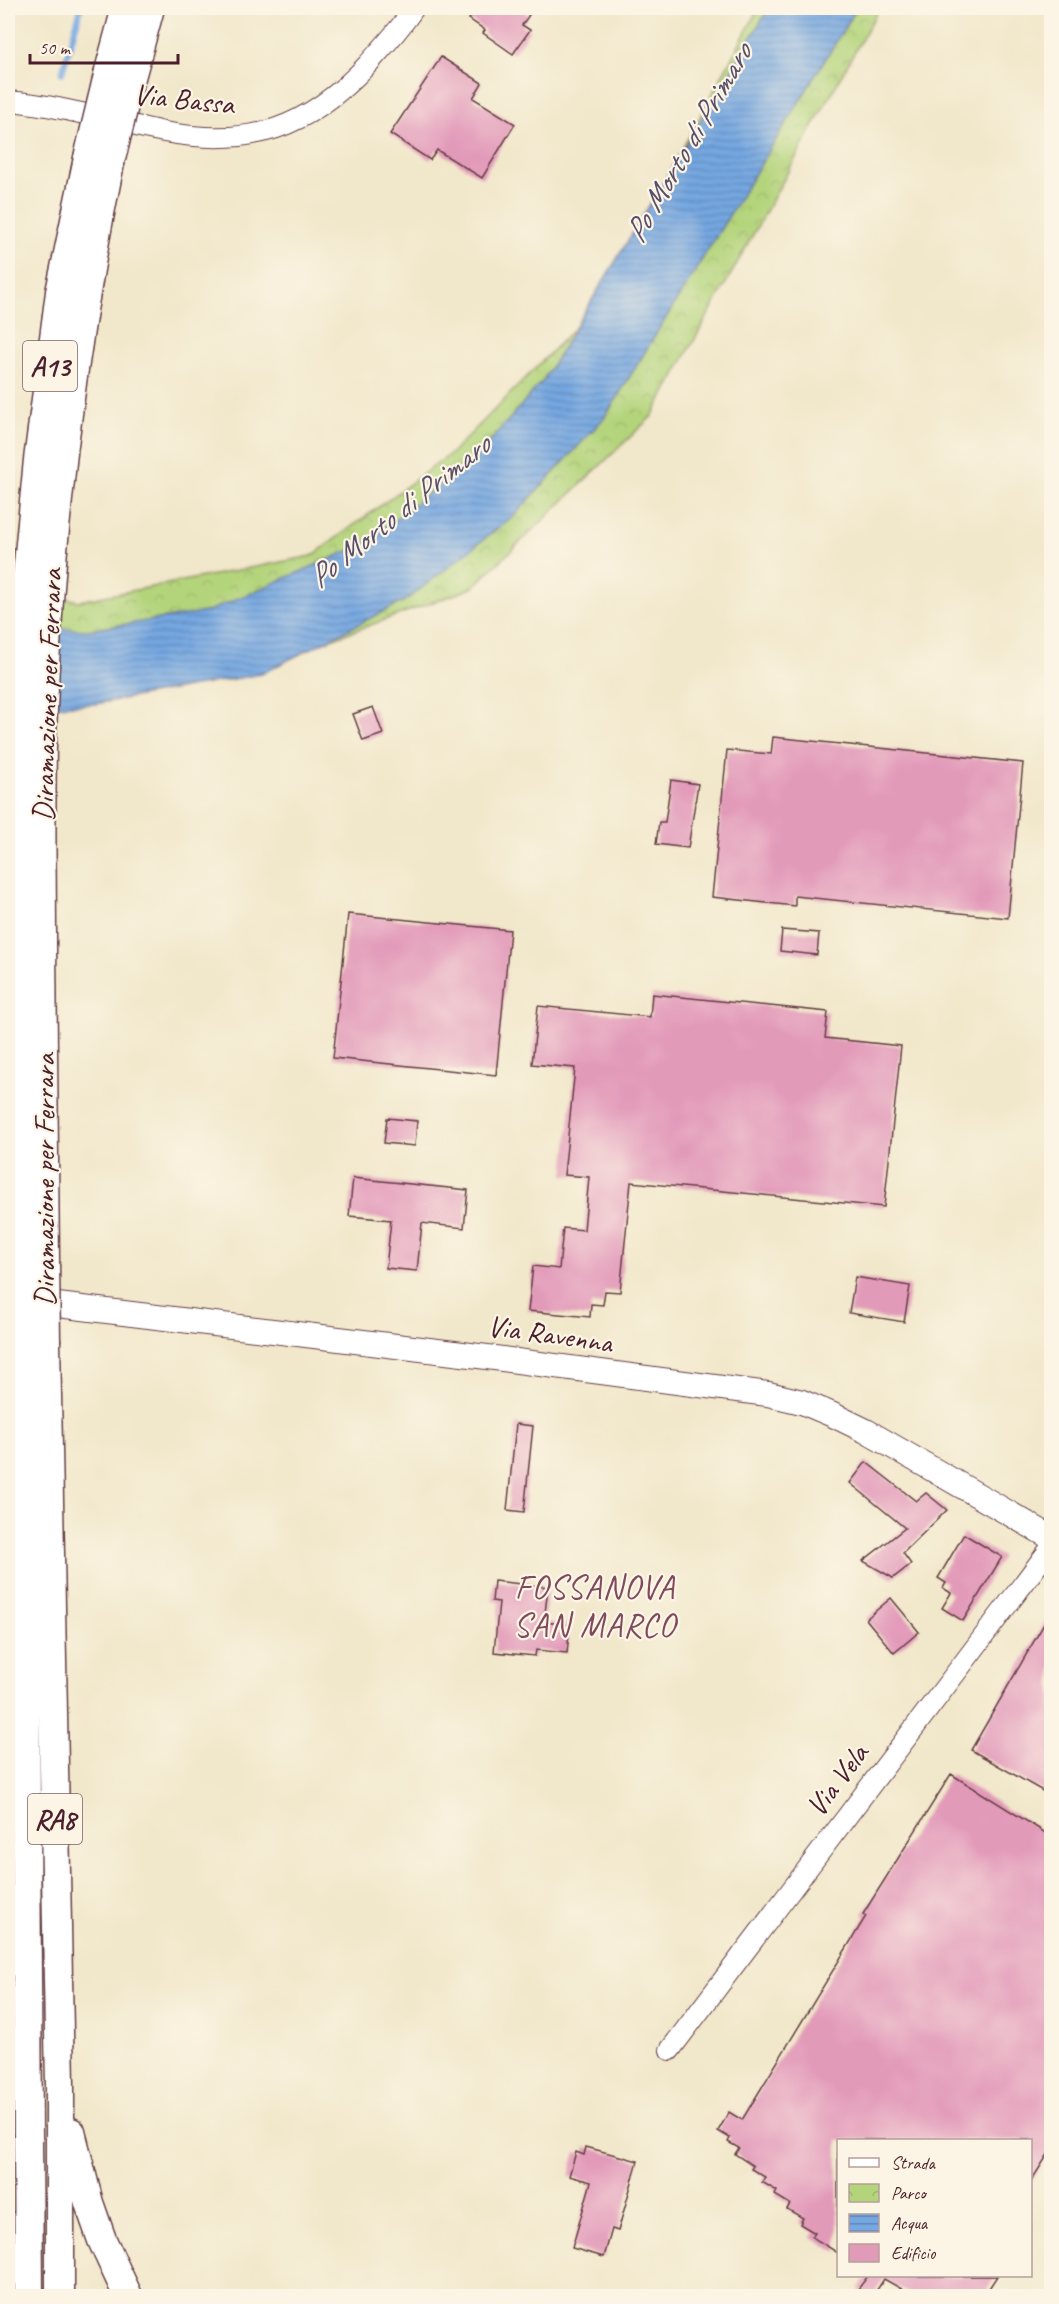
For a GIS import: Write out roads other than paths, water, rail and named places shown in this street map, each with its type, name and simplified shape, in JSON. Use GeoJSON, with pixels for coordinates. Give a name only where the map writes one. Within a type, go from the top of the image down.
{"type":"FeatureCollection","features":[{"type":"Feature","properties":{"kind":"highway","name":"Diramazione per Ferrara"},"geometry":{"type":"LineString","coordinates":[[35,1391],[30,833],[19,717],[38,578],[57,490],[85,288],[99,161],[120,76],[126,8]]}},
{"type":"Feature","properties":{"kind":"highway","name":"Diramazione per Ferrara"},"geometry":{"type":"LineString","coordinates":[[120,76],[150,8]]}},
{"type":"Feature","properties":{"kind":"highway","name":"RA8"},"geometry":{"type":"LineString","coordinates":[[35,1391],[60,2085],[60,2296]]}},
{"type":"Feature","properties":{"kind":"highway","name":"RA8"},"geometry":{"type":"LineString","coordinates":[[30,2296],[27,2100],[35,1391]]}},
{"type":"Feature","properties":{"kind":"highway"},"geometry":{"type":"LineString","coordinates":[[60,2085],[89,2203],[102,2240],[128,2296]]}},
{"type":"Feature","properties":{"kind":"highway"},"geometry":{"type":"LineString","coordinates":[[8,2145],[27,2100]]}},
{"type":"Feature","properties":{"kind":"main road","name":"Via Ravenna"},"geometry":{"type":"LineString","coordinates":[[8,1299],[487,1357],[768,1394],[802,1402],[866,1431],[1052,1538]]}},
{"type":"Feature","properties":{"kind":"street","name":"Via Bassa"},"geometry":{"type":"LineString","coordinates":[[8,101],[60,109],[164,132],[207,138],[232,138],[262,133],[290,124],[338,93],[384,46],[414,8]]}},
{"type":"Feature","properties":{"kind":"street","name":"Via Vela"},"geometry":{"type":"LineString","coordinates":[[670,2050],[1052,1546]]}},
{"type":"Feature","properties":{"kind":"water","name":"Po Morto di Primaro"},"geometry":{"type":"Polygon","coordinates":[[[769,8],[857,8],[605,417],[515,515],[406,600],[261,674],[95,704],[8,708],[8,626],[87,630],[206,612],[360,546],[478,455],[544,379],[769,8]]]}},
{"type":"Feature","properties":{"kind":"waterway"},"geometry":{"type":"LineString","coordinates":[[62,73],[81,8]]}},
{"type":"Feature","properties":{"kind":"district","name":"FOSSANOVA SAN MARCO"},"geometry":{"type":"Point","coordinates":[595,1606]}}]}
